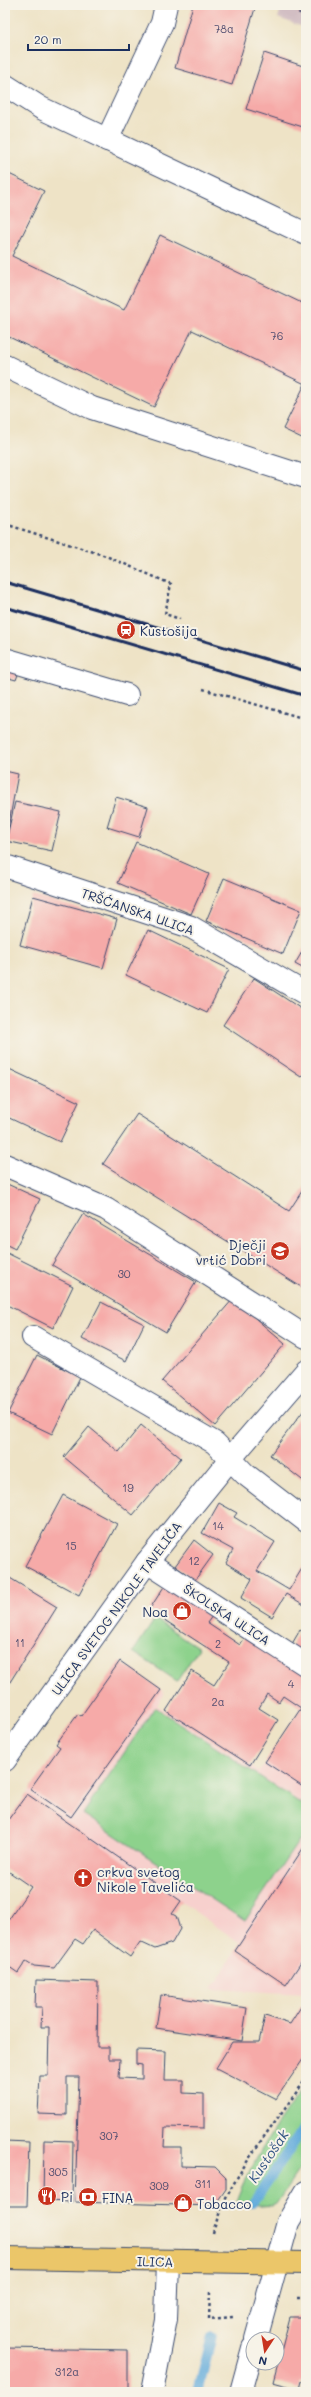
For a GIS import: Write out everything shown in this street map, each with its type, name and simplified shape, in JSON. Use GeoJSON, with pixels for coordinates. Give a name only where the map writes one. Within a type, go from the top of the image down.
{"type":"FeatureCollection","features":[{"type":"Feature","properties":{"kind":"main road","name":"ILICA"},"geometry":{"type":"LineString","coordinates":[[5,2258],[168,2262],[306,2263]]}},
{"type":"Feature","properties":{"kind":"street"},"geometry":{"type":"LineString","coordinates":[[107,140],[162,23],[166,5]]}},
{"type":"Feature","properties":{"kind":"street"},"geometry":{"type":"LineString","coordinates":[[5,85],[41,108],[306,234]]}},
{"type":"Feature","properties":{"kind":"street"},"geometry":{"type":"LineString","coordinates":[[5,366],[92,408],[306,477]]}},
{"type":"Feature","properties":{"kind":"street"},"geometry":{"type":"LineString","coordinates":[[5,659],[127,695]]}},
{"type":"Feature","properties":{"kind":"street","name":"TRŠĆANSKA ULICA"},"geometry":{"type":"LineString","coordinates":[[5,866],[191,927],[306,994]]}},
{"type":"Feature","properties":{"kind":"street"},"geometry":{"type":"LineString","coordinates":[[5,1165],[106,1209],[306,1337]]}},
{"type":"Feature","properties":{"kind":"street"},"geometry":{"type":"LineString","coordinates":[[33,1337],[215,1443],[245,1474],[306,1521]]}},
{"type":"Feature","properties":{"kind":"street","name":"ULICA SVETOG NIKOLE TAVELIĆA"},"geometry":{"type":"LineString","coordinates":[[5,1760],[147,1562],[230,1459],[306,1371]]}},
{"type":"Feature","properties":{"kind":"street","name":"ŠKOLSKA ULICA"},"geometry":{"type":"LineString","coordinates":[[147,1562],[306,1665]]}},
{"type":"Feature","properties":{"kind":"street"},"geometry":{"type":"LineString","coordinates":[[258,2331],[288,2222],[306,2192]]}},
{"type":"Feature","properties":{"kind":"street"},"geometry":{"type":"LineString","coordinates":[[152,2392],[166,2319],[168,2262]]}},
{"type":"Feature","properties":{"kind":"street"},"geometry":{"type":"LineString","coordinates":[[241,2392],[247,2371]]}},
{"type":"Feature","properties":{"kind":"path"},"geometry":{"type":"LineString","coordinates":[[5,524],[106,556],[171,584],[165,614],[180,619]]}},
{"type":"Feature","properties":{"kind":"path"},"geometry":{"type":"LineString","coordinates":[[203,689],[306,719]]}},
{"type":"Feature","properties":{"kind":"path"},"geometry":{"type":"LineString","coordinates":[[213,2233],[216,2220],[248,2162],[306,2079]]}},
{"type":"Feature","properties":{"kind":"path"},"geometry":{"type":"LineString","coordinates":[[210,2292],[209,2319],[238,2317]]}},
{"type":"Feature","properties":{"kind":"shaded area"},"geometry":{"type":"Polygon","coordinates":[[[282,5],[306,5],[306,28],[278,18],[282,5]]]}},
{"type":"Feature","properties":{"kind":"shaded area"},"geometry":{"type":"Polygon","coordinates":[[[120,1661],[165,1693],[157,1705],[259,1771],[301,1708],[306,1711],[306,1994],[212,1989],[240,1943],[27,1794],[60,1747],[56,1744],[78,1714],[81,1716],[120,1661]]]}},
{"type":"Feature","properties":{"kind":"green space"},"geometry":{"type":"Polygon","coordinates":[[[155,1619],[199,1648],[177,1681],[133,1652],[155,1619]]]}},
{"type":"Feature","properties":{"kind":"green space"},"geometry":{"type":"Polygon","coordinates":[[[155,1707],[306,1807],[306,1830],[245,1921],[83,1814],[155,1707]]]}},
{"type":"Feature","properties":{"kind":"green space"},"geometry":{"type":"Polygon","coordinates":[[[306,2083],[306,2160],[276,2204],[272,2206],[236,2203],[258,2156],[306,2083]]]}},
{"type":"Feature","properties":{"kind":"building"},"geometry":{"type":"Polygon","coordinates":[[[130,5],[142,5],[140,9],[130,5]]]}},
{"type":"Feature","properties":{"kind":"building"},"geometry":{"type":"Polygon","coordinates":[[[193,5],[256,5],[232,85],[175,68],[193,5]]]}},
{"type":"Feature","properties":{"kind":"building"},"geometry":{"type":"Polygon","coordinates":[[[300,5],[306,5],[306,16],[298,13],[300,5]]]}},
{"type":"Feature","properties":{"kind":"building"},"geometry":{"type":"Polygon","coordinates":[[[264,53],[306,67],[306,128],[246,109],[264,53]]]}},
{"type":"Feature","properties":{"kind":"building"},"geometry":{"type":"Polygon","coordinates":[[[5,172],[44,191],[12,256],[124,310],[160,235],[306,305],[306,440],[283,429],[305,384],[192,330],[154,407],[5,335],[5,172]]]}},
{"type":"Feature","properties":{"kind":"building"},"geometry":{"type":"Polygon","coordinates":[[[5,665],[20,669],[16,680],[5,677],[5,665]]]}},
{"type":"Feature","properties":{"kind":"building"},"geometry":{"type":"Polygon","coordinates":[[[5,771],[18,774],[8,828],[5,827],[5,771]]]}},
{"type":"Feature","properties":{"kind":"building"},"geometry":{"type":"Polygon","coordinates":[[[116,797],[148,807],[139,837],[107,827],[116,797]]]}},
{"type":"Feature","properties":{"kind":"building"},"geometry":{"type":"Polygon","coordinates":[[[15,802],[61,812],[52,851],[6,841],[15,802]]]}},
{"type":"Feature","properties":{"kind":"building"},"geometry":{"type":"Polygon","coordinates":[[[136,842],[209,874],[191,914],[118,883],[136,842]]]}},
{"type":"Feature","properties":{"kind":"building"},"geometry":{"type":"Polygon","coordinates":[[[224,878],[301,910],[283,954],[206,921],[224,878]]]}},
{"type":"Feature","properties":{"kind":"building"},"geometry":{"type":"Polygon","coordinates":[[[33,896],[117,919],[103,968],[20,945],[33,896]]]}},
{"type":"Feature","properties":{"kind":"building"},"geometry":{"type":"Polygon","coordinates":[[[148,930],[229,969],[207,1013],[126,975],[148,930]]]}},
{"type":"Feature","properties":{"kind":"building"},"geometry":{"type":"Polygon","coordinates":[[[306,945],[306,970],[295,964],[306,945]]]}},
{"type":"Feature","properties":{"kind":"building"},"geometry":{"type":"Polygon","coordinates":[[[254,978],[306,1012],[306,1070],[301,1077],[223,1025],[254,978]]]}},
{"type":"Feature","properties":{"kind":"building"},"geometry":{"type":"Polygon","coordinates":[[[5,1067],[79,1102],[60,1142],[5,1116],[5,1067]]]}},
{"type":"Feature","properties":{"kind":"building"},"geometry":{"type":"Polygon","coordinates":[[[137,1114],[289,1211],[306,1185],[306,1290],[103,1164],[137,1114]]]}},
{"type":"Feature","properties":{"kind":"building"},"geometry":{"type":"Polygon","coordinates":[[[5,1183],[40,1199],[15,1249],[5,1244],[5,1183]]]}},
{"type":"Feature","properties":{"kind":"building"},"geometry":{"type":"Polygon","coordinates":[[[83,1214],[196,1282],[166,1332],[52,1265],[83,1214]]]}},
{"type":"Feature","properties":{"kind":"building"},"geometry":{"type":"Polygon","coordinates":[[[5,1252],[73,1286],[53,1328],[5,1304],[5,1252]]]}},
{"type":"Feature","properties":{"kind":"building"},"geometry":{"type":"Polygon","coordinates":[[[233,1299],[285,1344],[215,1426],[162,1381],[233,1299]]]}},
{"type":"Feature","properties":{"kind":"building"},"geometry":{"type":"Polygon","coordinates":[[[101,1302],[144,1324],[126,1361],[82,1339],[101,1302]]]}},
{"type":"Feature","properties":{"kind":"building"},"geometry":{"type":"Polygon","coordinates":[[[37,1355],[80,1377],[52,1434],[8,1413],[37,1355]]]}},
{"type":"Feature","properties":{"kind":"building"},"geometry":{"type":"Polygon","coordinates":[[[304,1410],[306,1411],[306,1483],[270,1455],[304,1410]]]}},
{"type":"Feature","properties":{"kind":"building"},"geometry":{"type":"Polygon","coordinates":[[[141,1425],[181,1458],[133,1515],[64,1457],[89,1427],[119,1452],[141,1425]]]}},
{"type":"Feature","properties":{"kind":"building"},"geometry":{"type":"Polygon","coordinates":[[[63,1495],[117,1524],[79,1595],[25,1566],[63,1495]]]}},
{"type":"Feature","properties":{"kind":"building"},"geometry":{"type":"Polygon","coordinates":[[[219,1503],[237,1513],[234,1517],[275,1542],[257,1571],[289,1590],[306,1562],[306,1606],[286,1594],[272,1617],[241,1598],[252,1579],[226,1563],[233,1550],[202,1533],[219,1503]]]}},
{"type":"Feature","properties":{"kind":"building"},"geometry":{"type":"Polygon","coordinates":[[[194,1540],[213,1555],[195,1580],[175,1566],[194,1540]]]}},
{"type":"Feature","properties":{"kind":"building"},"geometry":{"type":"Polygon","coordinates":[[[5,1575],[57,1607],[5,1690],[5,1575]]]}},
{"type":"Feature","properties":{"kind":"building"},"geometry":{"type":"Polygon","coordinates":[[[167,1582],[215,1612],[207,1623],[240,1645],[247,1634],[306,1672],[306,1789],[265,1762],[301,1708],[283,1696],[279,1702],[267,1694],[259,1708],[278,1720],[250,1765],[166,1711],[192,1671],[214,1685],[229,1662],[149,1610],[167,1582]]]}},
{"type":"Feature","properties":{"kind":"building"},"geometry":{"type":"Polygon","coordinates":[[[300,1630],[306,1634],[306,1659],[289,1649],[300,1630]]]}},
{"type":"Feature","properties":{"kind":"building"},"geometry":{"type":"Polygon","coordinates":[[[120,1661],[161,1690],[71,1817],[30,1789],[60,1747],[56,1744],[78,1714],[81,1716],[120,1661]]]}},
{"type":"Feature","properties":{"kind":"building","name":"crkva svetog Nikole Tavelića"},"geometry":{"type":"Polygon","coordinates":[[[27,1794],[181,1901],[172,1914],[176,1916],[180,1929],[172,1943],[155,1949],[140,1942],[130,1957],[93,1930],[83,1944],[75,1939],[54,1968],[34,1966],[26,1961],[18,1973],[5,1964],[5,1925],[31,1887],[5,1869],[5,1824],[27,1794]]]}},
{"type":"Feature","properties":{"kind":"building"},"geometry":{"type":"Polygon","coordinates":[[[306,1844],[306,1955],[286,1985],[235,1951],[306,1844]]]}},
{"type":"Feature","properties":{"kind":"building"},"geometry":{"type":"Polygon","coordinates":[[[36,1980],[98,1982],[97,2047],[109,2047],[109,2059],[120,2059],[119,2078],[142,2079],[142,2065],[136,2064],[136,2050],[166,2051],[165,2080],[183,2080],[183,2093],[204,2094],[204,2128],[165,2127],[164,2147],[181,2147],[181,2166],[215,2167],[226,2178],[226,2189],[214,2206],[75,2202],[79,2077],[67,2077],[67,2115],[38,2114],[40,2076],[48,2076],[49,2027],[41,2027],[42,2007],[35,2007],[36,1980]]]}},
{"type":"Feature","properties":{"kind":"building"},"geometry":{"type":"Polygon","coordinates":[[[161,1995],[247,2008],[242,2041],[156,2028],[161,1995]]]}},
{"type":"Feature","properties":{"kind":"building"},"geometry":{"type":"Polygon","coordinates":[[[306,1999],[306,2055],[276,2099],[216,2068],[232,2042],[259,2042],[265,2016],[290,2024],[306,1999]]]}},
{"type":"Feature","properties":{"kind":"building"},"geometry":{"type":"Polygon","coordinates":[[[44,2140],[73,2141],[72,2202],[43,2201],[44,2140]]]}},
{"type":"Feature","properties":{"kind":"building"},"geometry":{"type":"Polygon","coordinates":[[[5,2141],[29,2142],[27,2206],[5,2206],[5,2141]]]}},
{"type":"Feature","properties":{"kind":"building"},"geometry":{"type":"Polygon","coordinates":[[[290,2317],[306,2317],[306,2382],[301,2381],[299,2389],[273,2382],[276,2371],[285,2371],[285,2336],[290,2317]]]}},
{"type":"Feature","properties":{"kind":"building"},"geometry":{"type":"Polygon","coordinates":[[[5,2348],[128,2350],[128,2392],[5,2392],[5,2348]]]}},
{"type":"Feature","properties":{"kind":"waterway","name":"Kustošak"},"geometry":{"type":"LineString","coordinates":[[253,2203],[306,2125]]}},
{"type":"Feature","properties":{"kind":"waterway","name":"Kustošak"},"geometry":{"type":"LineString","coordinates":[[198,2392],[212,2336]]}},
{"type":"Feature","properties":{"kind":"railway"},"geometry":{"type":"LineString","coordinates":[[5,582],[306,671]]}},
{"type":"Feature","properties":{"kind":"railway"},"geometry":{"type":"LineString","coordinates":[[5,607],[306,696]]}},
{"type":"Feature","properties":{"kind":"place","name":"Kustošija"},"geometry":{"type":"Point","coordinates":[126,630]}},
{"type":"Feature","properties":{"kind":"place","name":"Dječji vrtić Dobri"},"geometry":{"type":"Point","coordinates":[280,1251]}},
{"type":"Feature","properties":{"kind":"place","name":"Noa"},"geometry":{"type":"Point","coordinates":[182,1611]}},
{"type":"Feature","properties":{"kind":"place","name":"crkva svetog Nikole Tavelića"},"geometry":{"type":"Point","coordinates":[83,1878]}},
{"type":"Feature","properties":{"kind":"place","name":"Pi"},"geometry":{"type":"Point","coordinates":[47,2196]}},
{"type":"Feature","properties":{"kind":"place","name":"FINA"},"geometry":{"type":"Point","coordinates":[88,2197]}},
{"type":"Feature","properties":{"kind":"place","name":"Tobacco"},"geometry":{"type":"Point","coordinates":[183,2203]}}]}
